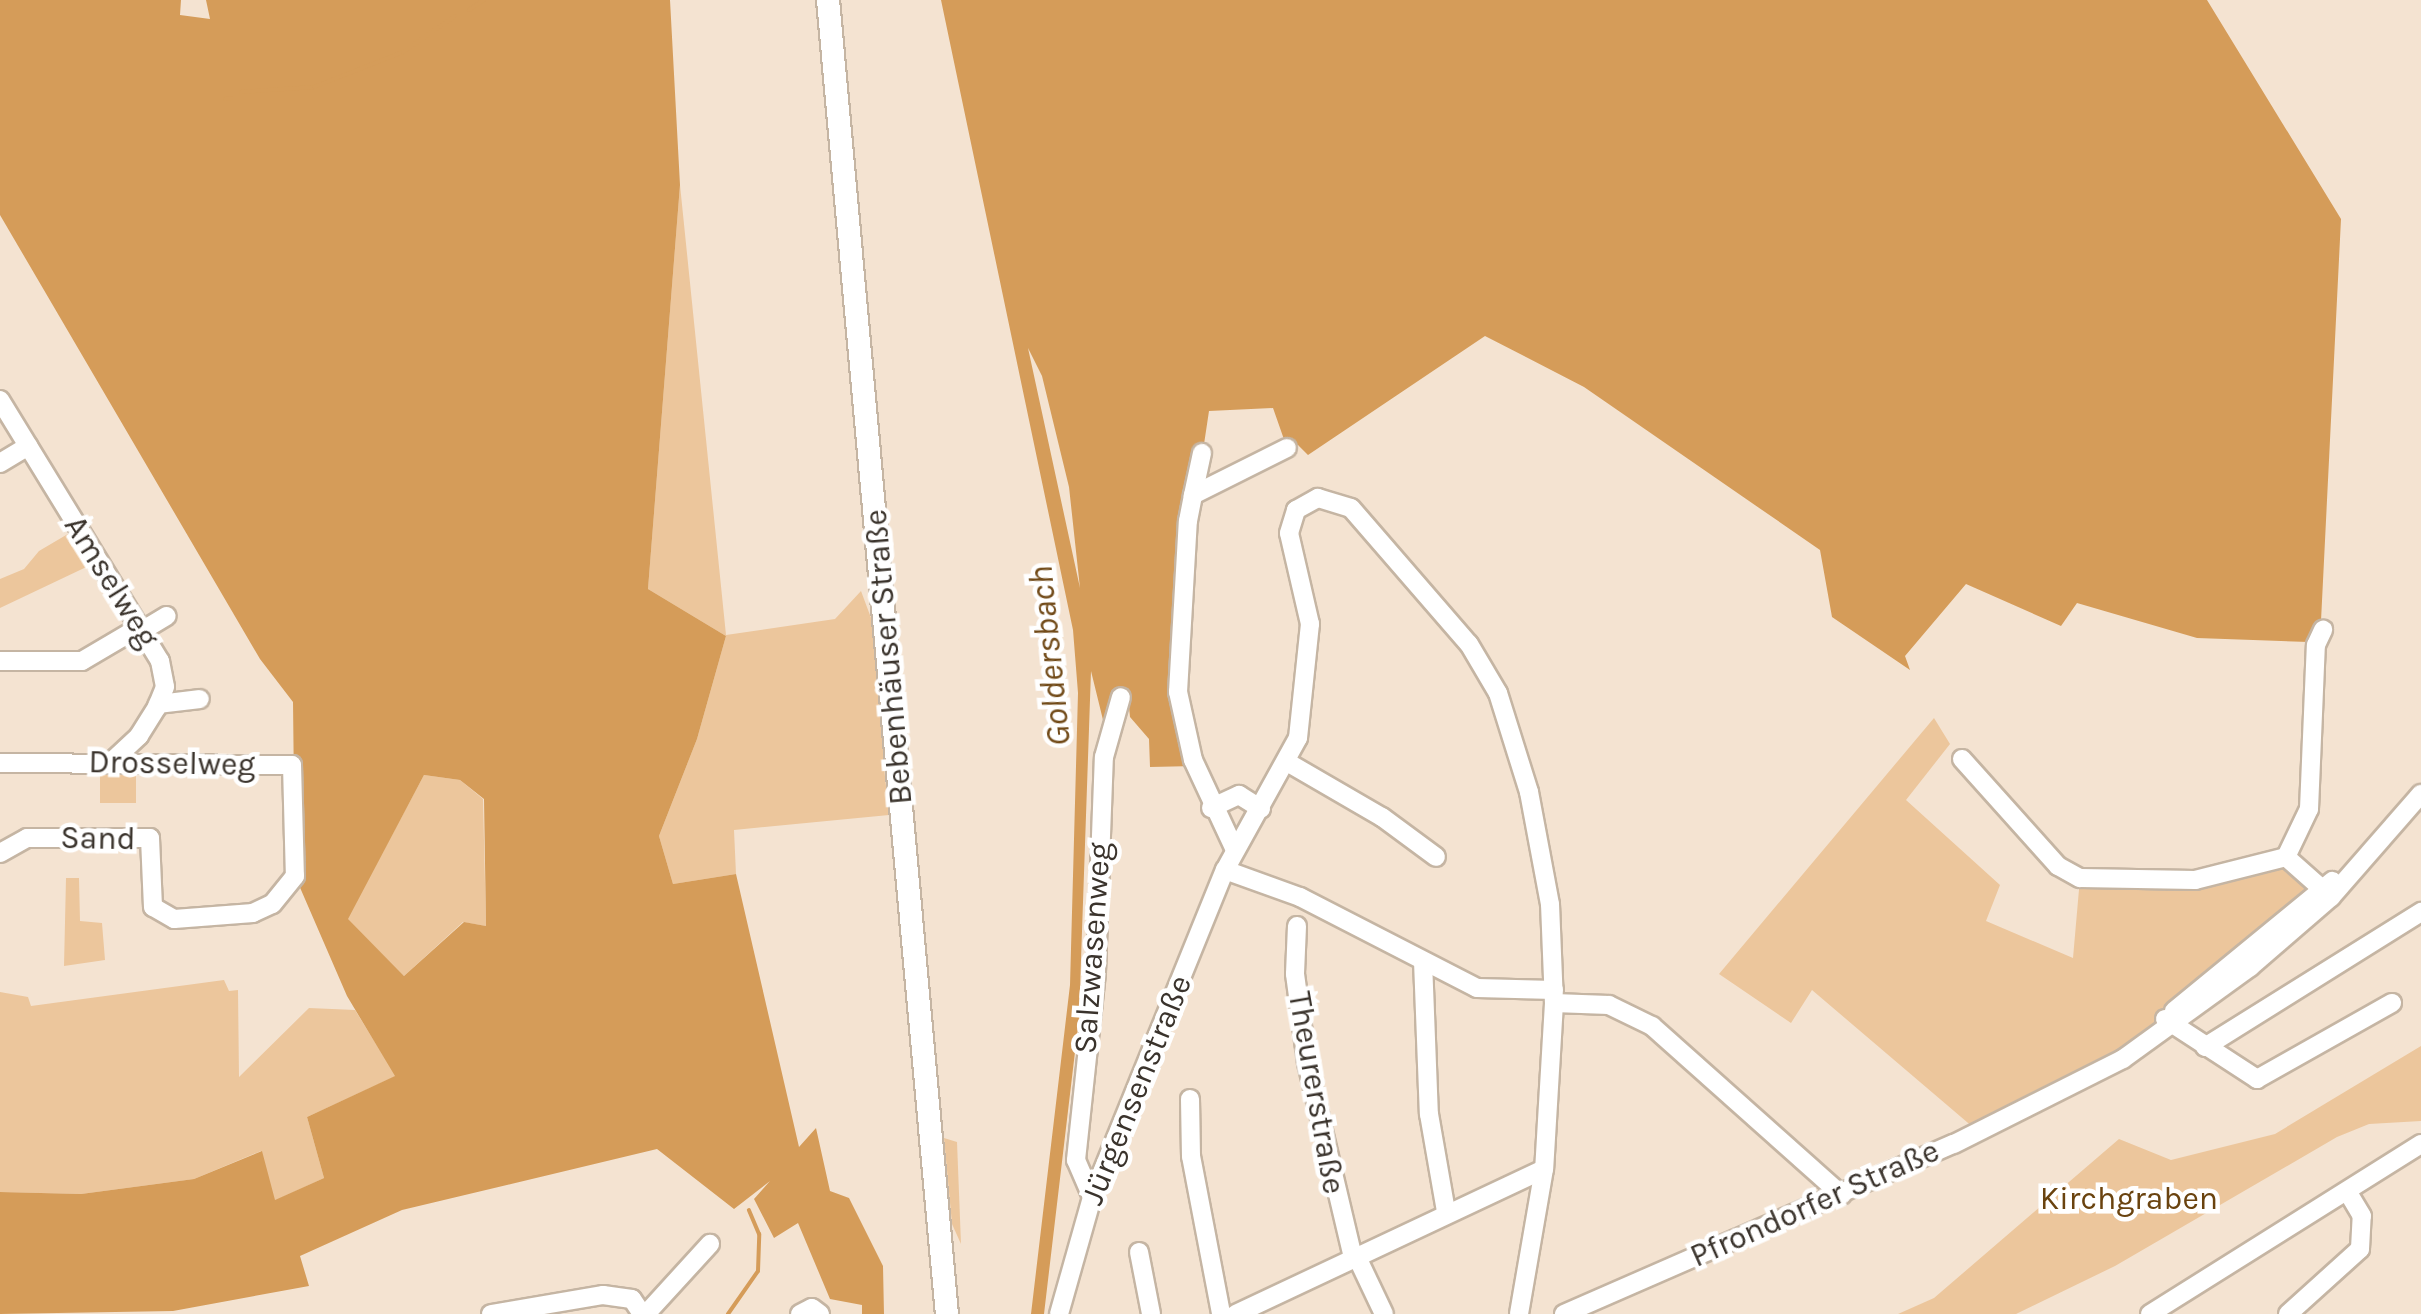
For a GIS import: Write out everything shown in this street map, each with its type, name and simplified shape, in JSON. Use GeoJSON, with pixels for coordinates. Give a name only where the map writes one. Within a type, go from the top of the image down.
{"type":"FeatureCollection","features":[{"type":"Feature","properties":{"kind":"main road","name":"Bebenhäuser Straße"},"geometry":{"type":"LineString","coordinates":[[828,0],[947,1314]]}},
{"type":"Feature","properties":{"kind":"street","name":"Amselweg"},"geometry":{"type":"LineString","coordinates":[[0,400],[164,678],[158,704]]}},
{"type":"Feature","properties":{"kind":"street"},"geometry":{"type":"LineString","coordinates":[[0,463],[28,446]]}},
{"type":"Feature","properties":{"kind":"street"},"geometry":{"type":"LineString","coordinates":[[1193,494],[1287,448]]}},
{"type":"Feature","properties":{"kind":"street"},"geometry":{"type":"LineString","coordinates":[[1202,454],[1193,494],[1176,662],[1192,760],[1235,850]]}},
{"type":"Feature","properties":{"kind":"street","name":"Jürgensenstraße"},"geometry":{"type":"LineString","coordinates":[[1059,1314],[1092,1198],[1226,870],[1298,738],[1310,654],[1304,590],[1289,532],[1296,510],[1318,498],[1351,508],[1469,644],[1498,694],[1534,820],[1550,904],[1554,997],[1544,1168],[1519,1314]]}},
{"type":"Feature","properties":{"kind":"street"},"geometry":{"type":"LineString","coordinates":[[0,661],[82,661],[167,616]]}},
{"type":"Feature","properties":{"kind":"street"},"geometry":{"type":"LineString","coordinates":[[1962,759],[2058,866],[2080,878],[2195,880],[2286,856],[2309,809],[2316,644],[2323,630]]}},
{"type":"Feature","properties":{"kind":"street","name":"Salzwasenweg"},"geometry":{"type":"LineString","coordinates":[[1092,1198],[1076,1160],[1096,972],[1104,757],[1121,697]]}},
{"type":"Feature","properties":{"kind":"street"},"geometry":{"type":"LineString","coordinates":[[110,763],[139,736],[158,704],[200,699]]}},
{"type":"Feature","properties":{"kind":"street"},"geometry":{"type":"LineString","coordinates":[[1287,762],[1382,817],[1436,857]]}},
{"type":"Feature","properties":{"kind":"street","name":"Drosselweg"},"geometry":{"type":"LineString","coordinates":[[0,763],[292,765],[295,876]]}},
{"type":"Feature","properties":{"kind":"street","name":"Pfrondorfer Straße"},"geometry":{"type":"LineString","coordinates":[[1564,1314],[1842,1195],[2066,1092],[2168,1023],[2327,893],[2421,793]]}},
{"type":"Feature","properties":{"kind":"street"},"geometry":{"type":"LineString","coordinates":[[1212,808],[1239,796],[1261,809]]}},
{"type":"Feature","properties":{"kind":"street","name":"Sand"},"geometry":{"type":"LineString","coordinates":[[0,853],[28,838],[150,838],[153,907],[174,918],[253,913],[272,904],[295,876]]}},
{"type":"Feature","properties":{"kind":"street"},"geometry":{"type":"LineString","coordinates":[[2286,856],[2327,893]]}},
{"type":"Feature","properties":{"kind":"street"},"geometry":{"type":"LineString","coordinates":[[1226,870],[1300,897],[1477,988],[1609,1005],[1652,1026],[1842,1195]]}},
{"type":"Feature","properties":{"kind":"street"},"geometry":{"type":"LineString","coordinates":[[2206,1046],[2421,912]]}},
{"type":"Feature","properties":{"kind":"street","name":"Theurerstraße"},"geometry":{"type":"LineString","coordinates":[[1297,926],[1295,974],[1307,1063],[1354,1256],[1384,1314]]}},
{"type":"Feature","properties":{"kind":"street"},"geometry":{"type":"LineString","coordinates":[[1425,962],[1429,1114],[1446,1211]]}},
{"type":"Feature","properties":{"kind":"street"},"geometry":{"type":"LineString","coordinates":[[2168,1023],[2246,1075],[2264,1078],[2392,1002]]}},
{"type":"Feature","properties":{"kind":"street"},"geometry":{"type":"LineString","coordinates":[[1190,1099],[1191,1156],[1221,1314]]}},
{"type":"Feature","properties":{"kind":"street"},"geometry":{"type":"LineString","coordinates":[[2150,1314],[2349,1194],[2421,1144]]}},
{"type":"Feature","properties":{"kind":"street"},"geometry":{"type":"LineString","coordinates":[[1236,1314],[1446,1211],[1544,1168]]}},
{"type":"Feature","properties":{"kind":"street"},"geometry":{"type":"LineString","coordinates":[[2288,1314],[2360,1249],[2362,1216],[2349,1194]]}},
{"type":"Feature","properties":{"kind":"street"},"geometry":{"type":"LineString","coordinates":[[491,1314],[603,1295],[632,1299],[644,1314],[710,1244]]}},
{"type":"Feature","properties":{"kind":"street"},"geometry":{"type":"LineString","coordinates":[[1139,1252],[1150,1314]]}},
{"type":"Feature","properties":{"kind":"street"},"geometry":{"type":"LineString","coordinates":[[800,1314],[812,1308],[820,1314]]}},
{"type":"Feature","properties":{"kind":"green space"},"geometry":{"type":"Polygon","coordinates":[[[680,185],[726,635],[835,619],[861,591],[877,634],[889,760],[884,767],[889,815],[734,830],[736,874],[673,884],[659,836],[697,739],[726,636],[648,589],[680,185]]]}},
{"type":"Feature","properties":{"kind":"green space"},"geometry":{"type":"Polygon","coordinates":[[[78,528],[99,561],[0,608],[0,579],[24,569],[39,551],[78,528]]]}},
{"type":"Feature","properties":{"kind":"green space"},"geometry":{"type":"Polygon","coordinates":[[[1934,718],[1950,744],[1906,800],[2000,885],[1986,921],[2073,958],[2080,878],[2195,880],[2286,857],[2331,897],[2171,1027],[1981,1134],[1812,990],[1791,1023],[1719,974],[1934,718]]]}},
{"type":"Feature","properties":{"kind":"green space"},"geometry":{"type":"Polygon","coordinates":[[[100,763],[136,763],[136,803],[100,803],[100,763]]]}},
{"type":"Feature","properties":{"kind":"green space"},"geometry":{"type":"Polygon","coordinates":[[[424,775],[460,780],[483,799],[486,926],[463,922],[404,976],[347,919],[424,775]]]}},
{"type":"Feature","properties":{"kind":"green space"},"geometry":{"type":"Polygon","coordinates":[[[66,878],[79,878],[80,921],[102,923],[105,960],[64,966],[66,878]]]}},
{"type":"Feature","properties":{"kind":"green space"},"geometry":{"type":"Polygon","coordinates":[[[224,980],[229,991],[238,990],[239,1077],[309,1008],[355,1010],[396,1076],[307,1117],[324,1178],[274,1201],[261,1151],[194,1179],[81,1194],[0,1192],[0,992],[28,997],[31,1006],[224,980]]]}},
{"type":"Feature","properties":{"kind":"green space","name":"Kirchgraben"},"geometry":{"type":"Polygon","coordinates":[[[2421,1046],[2421,1121],[2369,1124],[2337,1137],[2115,1266],[2016,1314],[1898,1314],[1934,1298],[2119,1139],[2171,1160],[2275,1134],[2421,1046]]]}},
{"type":"Feature","properties":{"kind":"green space"},"geometry":{"type":"Polygon","coordinates":[[[944,1138],[957,1142],[961,1244],[952,1224],[944,1138]]]}},
{"type":"Feature","properties":{"kind":"shaded area"},"geometry":{"type":"Polygon","coordinates":[[[0,0],[181,0],[180,15],[210,19],[206,0],[670,0],[680,185],[648,589],[726,636],[697,739],[659,836],[673,884],[736,874],[799,1147],[816,1128],[830,1191],[849,1198],[883,1266],[884,1314],[862,1314],[862,1305],[830,1299],[798,1223],[774,1238],[754,1199],[770,1181],[734,1209],[657,1149],[402,1210],[300,1256],[309,1286],[173,1311],[0,1314],[0,1192],[81,1194],[194,1179],[262,1151],[275,1200],[324,1178],[307,1117],[395,1076],[347,996],[295,876],[293,702],[260,659],[0,215],[0,0]],[[424,775],[348,919],[404,976],[464,922],[486,926],[484,799],[460,780],[424,775]]]}},
{"type":"Feature","properties":{"kind":"shaded area"},"geometry":{"type":"Polygon","coordinates":[[[941,0],[2207,0],[2341,219],[2321,621],[2309,642],[2197,638],[2077,603],[2061,626],[1966,584],[1905,656],[1910,670],[1832,617],[1820,550],[1584,387],[1485,336],[1308,455],[1298,445],[1287,448],[1273,408],[1209,411],[1178,617],[1195,766],[1150,767],[1149,739],[1130,717],[1128,698],[1103,720],[1091,671],[1079,1018],[1044,1314],[1031,1314],[1070,985],[1078,693],[1073,630],[941,0]],[[1028,348],[1080,588],[1069,487],[1042,376],[1028,348]]]}},
{"type":"Feature","properties":{"kind":"waterway"},"geometry":{"type":"LineString","coordinates":[[469,10],[484,0]]}},
{"type":"Feature","properties":{"kind":"waterway"},"geometry":{"type":"LineString","coordinates":[[241,92],[314,87],[403,52],[455,16]]}},
{"type":"Feature","properties":{"kind":"waterway"},"geometry":{"type":"LineString","coordinates":[[225,99],[231,98]]}},
{"type":"Feature","properties":{"kind":"waterway"},"geometry":{"type":"LineString","coordinates":[[728,1314],[758,1271],[759,1234],[749,1210]]}},
{"type":"Feature","properties":{"kind":"water label","name":"Goldersbach"},"geometry":{"type":"Point","coordinates":[1050,656]}}]}
